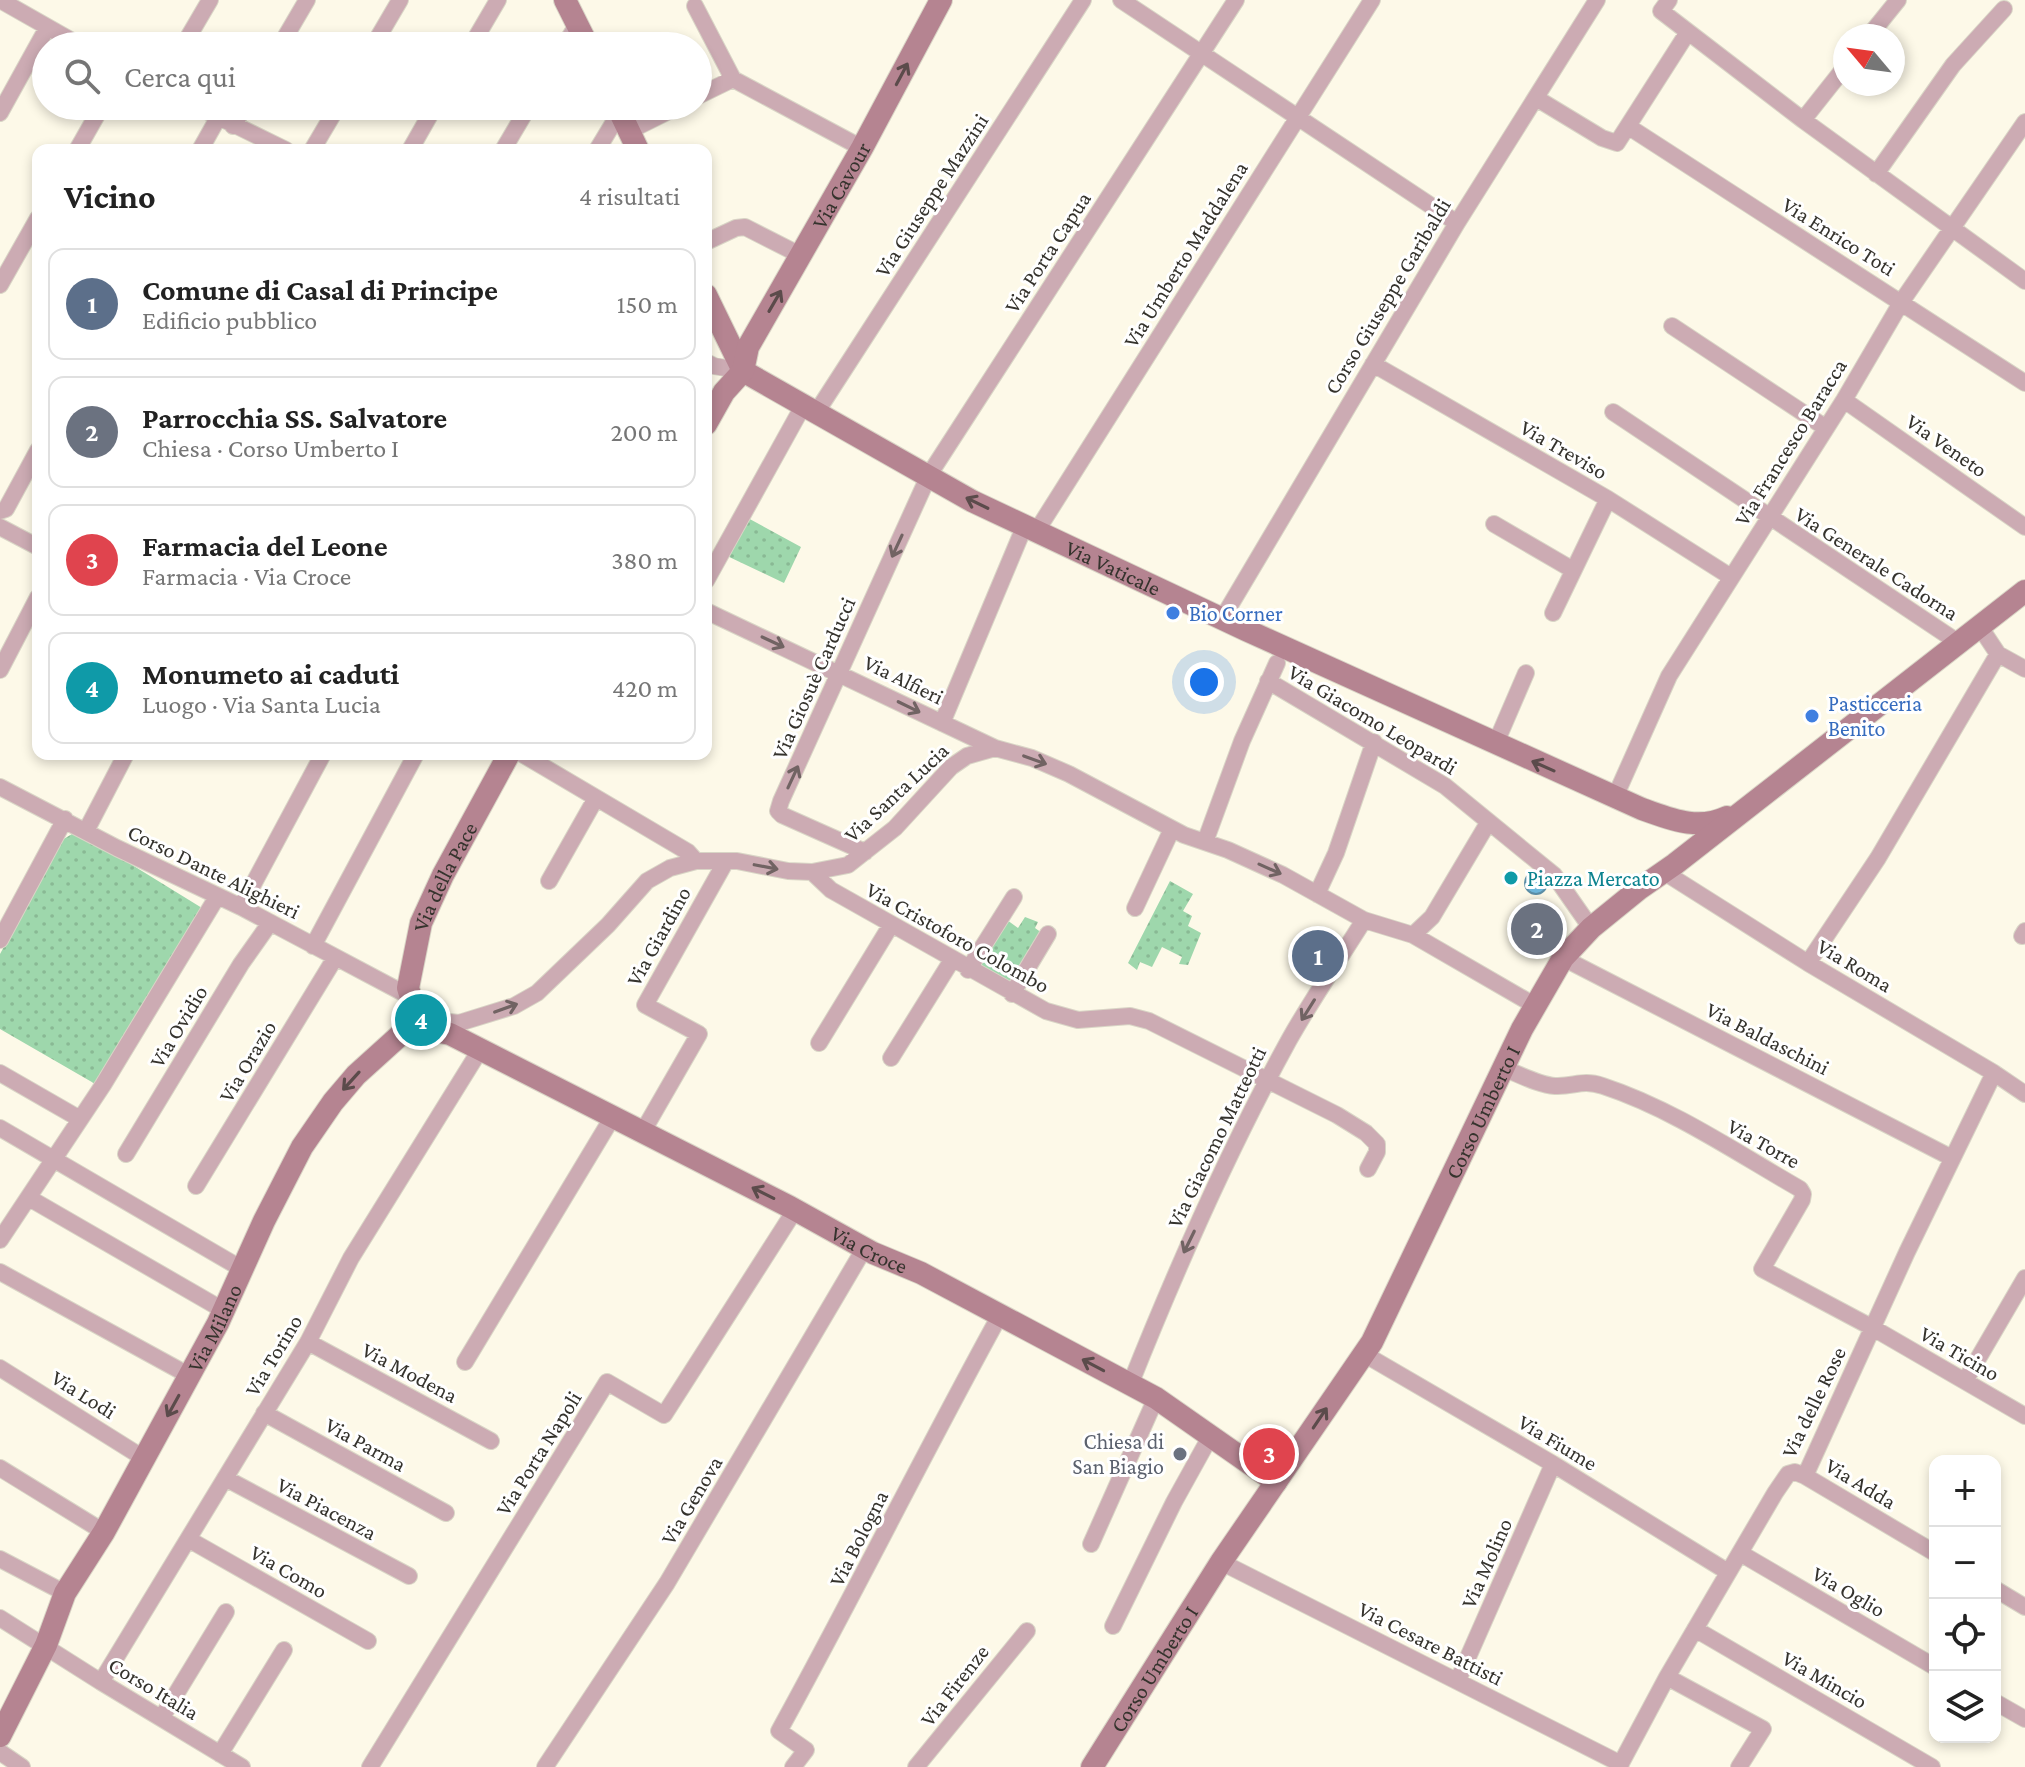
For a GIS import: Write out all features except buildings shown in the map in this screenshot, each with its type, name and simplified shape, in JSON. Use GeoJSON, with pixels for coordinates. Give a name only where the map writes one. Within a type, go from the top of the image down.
{"type":"FeatureCollection","features":[{"type":"Feature","properties":{"kind":"street"},"geometry":{"type":"LineString","coordinates":[[191,32],[210,0]]}},
{"type":"Feature","properties":{"kind":"street"},"geometry":{"type":"LineString","coordinates":[[288,32],[307,0]]}},
{"type":"Feature","properties":{"kind":"street"},"geometry":{"type":"LineString","coordinates":[[381,32],[400,0]]}},
{"type":"Feature","properties":{"kind":"street"},"geometry":{"type":"LineString","coordinates":[[479,32],[498,0]]}},
{"type":"Feature","properties":{"kind":"street"},"geometry":{"type":"LineString","coordinates":[[565,0],[581,32]]}},
{"type":"Feature","properties":{"kind":"street","name":"Via Cavour"},"geometry":{"type":"LineString","coordinates":[[743,371],[748,347],[802,256],[941,0]]}},
{"type":"Feature","properties":{"kind":"street","name":"Via Giuseppe Mazzini"},"geometry":{"type":"LineString","coordinates":[[712,571],[810,410],[1083,0]]}},
{"type":"Feature","properties":{"kind":"street"},"geometry":{"type":"LineString","coordinates":[[1121,0],[1457,223]]}},
{"type":"Feature","properties":{"kind":"street","name":"Via Porta Capua"},"geometry":{"type":"LineString","coordinates":[[929,475],[1236,0]]}},
{"type":"Feature","properties":{"kind":"street","name":"Via Umberto Maddalena"},"geometry":{"type":"LineString","coordinates":[[942,723],[1031,528],[1372,0]]}},
{"type":"Feature","properties":{"kind":"street","name":"Corso Giuseppe Garibaldi"},"geometry":{"type":"LineString","coordinates":[[1222,619],[1457,223],[1597,0]]}},
{"type":"Feature","properties":{"kind":"street"},"geometry":{"type":"LineString","coordinates":[[1879,24],[1898,0]]}},
{"type":"Feature","properties":{"kind":"street"},"geometry":{"type":"LineString","coordinates":[[9,5],[55,32]]}},
{"type":"Feature","properties":{"kind":"street"},"geometry":{"type":"LineString","coordinates":[[695,6],[709,32]]}},
{"type":"Feature","properties":{"kind":"street"},"geometry":{"type":"LineString","coordinates":[[1665,6],[1688,32],[1803,120],[2025,281]]}},
{"type":"Feature","properties":{"kind":"street"},"geometry":{"type":"LineString","coordinates":[[1876,174],[1953,65],[2004,9]]}},
{"type":"Feature","properties":{"kind":"street"},"geometry":{"type":"LineString","coordinates":[[573,32],[577,25]]}},
{"type":"Feature","properties":{"kind":"street"},"geometry":{"type":"LineString","coordinates":[[45,32],[47,28]]}},
{"type":"Feature","properties":{"kind":"street"},"geometry":{"type":"LineString","coordinates":[[1536,98],[1610,141],[1620,140],[1688,32]]}},
{"type":"Feature","properties":{"kind":"street"},"geometry":{"type":"LineString","coordinates":[[712,39],[733,79],[862,148]]}},
{"type":"Feature","properties":{"kind":"street"},"geometry":{"type":"LineString","coordinates":[[0,113],[32,55]]}},
{"type":"Feature","properties":{"kind":"street"},"geometry":{"type":"LineString","coordinates":[[712,89],[733,79]]}},
{"type":"Feature","properties":{"kind":"street"},"geometry":{"type":"LineString","coordinates":[[1803,120],[1833,82]]}},
{"type":"Feature","properties":{"kind":"street"},"geometry":{"type":"LineString","coordinates":[[80,144],[94,120]]}},
{"type":"Feature","properties":{"kind":"street"},"geometry":{"type":"LineString","coordinates":[[222,120],[273,144]]}},
{"type":"Feature","properties":{"kind":"street"},"geometry":{"type":"LineString","coordinates":[[206,144],[228,120]]}},
{"type":"Feature","properties":{"kind":"street"},"geometry":{"type":"LineString","coordinates":[[316,144],[330,120]]}},
{"type":"Feature","properties":{"kind":"street"},"geometry":{"type":"LineString","coordinates":[[413,144],[427,120]]}},
{"type":"Feature","properties":{"kind":"street"},"geometry":{"type":"LineString","coordinates":[[507,144],[521,120]]}},
{"type":"Feature","properties":{"kind":"street","name":"Via Francesco Baracca"},"geometry":{"type":"LineString","coordinates":[[1615,797],[1669,676],[1844,400],[1902,301],[2025,122]]}},
{"type":"Feature","properties":{"kind":"street"},"geometry":{"type":"LineString","coordinates":[[604,144],[626,125]]}},
{"type":"Feature","properties":{"kind":"street","name":"Via Enrico Toti"},"geometry":{"type":"LineString","coordinates":[[1629,127],[2025,383]]}},
{"type":"Feature","properties":{"kind":"street"},"geometry":{"type":"LineString","coordinates":[[712,239],[745,227],[802,256]]}},
{"type":"Feature","properties":{"kind":"street"},"geometry":{"type":"LineString","coordinates":[[0,285],[32,229]]}},
{"type":"Feature","properties":{"kind":"street"},"geometry":{"type":"LineString","coordinates":[[712,307],[743,371]]}},
{"type":"Feature","properties":{"kind":"street"},"geometry":{"type":"LineString","coordinates":[[1672,326],[1826,428]]}},
{"type":"Feature","properties":{"kind":"street","name":"Via Treviso"},"geometry":{"type":"LineString","coordinates":[[1373,364],[1608,499],[1731,577]]}},
{"type":"Feature","properties":{"kind":"street"},"geometry":{"type":"LineString","coordinates":[[712,365],[743,371]]}},
{"type":"Feature","properties":{"kind":"street"},"geometry":{"type":"LineString","coordinates":[[712,413],[724,392],[743,371]]}},
{"type":"Feature","properties":{"kind":"street","name":"Via Vaticale"},"geometry":{"type":"LineString","coordinates":[[743,371],[972,501],[1495,745],[1672,820],[1703,825],[1737,812],[1785,779]]}},
{"type":"Feature","properties":{"kind":"street","name":"Via Veneto"},"geometry":{"type":"LineString","coordinates":[[1844,400],[2025,527]]}},
{"type":"Feature","properties":{"kind":"street","name":"Via Generale Cadorna"},"geometry":{"type":"LineString","coordinates":[[1613,412],[1959,643]]}},
{"type":"Feature","properties":{"kind":"street"},"geometry":{"type":"LineString","coordinates":[[0,511],[6,509],[32,461]]}},
{"type":"Feature","properties":{"kind":"street","name":"Via Giosuè Carducci"},"geometry":{"type":"LineString","coordinates":[[865,852],[778,811],[929,475]]}},
{"type":"Feature","properties":{"kind":"street"},"geometry":{"type":"LineString","coordinates":[[1553,613],[1608,499]]}},
{"type":"Feature","properties":{"kind":"street"},"geometry":{"type":"LineString","coordinates":[[1494,524],[1573,570]]}},
{"type":"Feature","properties":{"kind":"street"},"geometry":{"type":"LineString","coordinates":[[0,527],[32,544]]}},
{"type":"Feature","properties":{"kind":"street","name":"Corso Umberto I"},"geometry":{"type":"LineString","coordinates":[[1092,1767],[1221,1562],[1372,1342],[1534,1005],[1563,958],[1591,928],[1639,889],[2025,591]]}},
{"type":"Feature","properties":{"kind":"street"},"geometry":{"type":"LineString","coordinates":[[0,670],[32,609]]}},
{"type":"Feature","properties":{"kind":"street","name":"Via Alfieri"},"geometry":{"type":"LineString","coordinates":[[712,614],[995,748]]}},
{"type":"Feature","properties":{"kind":"street"},"geometry":{"type":"LineString","coordinates":[[1980,627],[1998,654],[2025,669]]}},
{"type":"Feature","properties":{"kind":"street"},"geometry":{"type":"LineString","coordinates":[[1808,963],[1878,858],[1998,654]]}},
{"type":"Feature","properties":{"kind":"street"},"geometry":{"type":"LineString","coordinates":[[1205,842],[1242,741],[1277,663]]}},
{"type":"Feature","properties":{"kind":"street"},"geometry":{"type":"LineString","coordinates":[[1495,745],[1526,673]]}},
{"type":"Feature","properties":{"kind":"street","name":"Via Giacomo Leopardi"},"geometry":{"type":"LineString","coordinates":[[1268,681],[1445,786],[1554,875],[1591,928]]}},
{"type":"Feature","properties":{"kind":"street"},"geometry":{"type":"LineString","coordinates":[[1317,894],[1336,853],[1374,742]]}},
{"type":"Feature","properties":{"kind":"street"},"geometry":{"type":"LineString","coordinates":[[995,748],[1032,758],[1069,774],[1172,829],[1283,875],[1364,920],[1413,935],[1534,1005]]}},
{"type":"Feature","properties":{"kind":"street","name":"Via Santa Lucia"},"geometry":{"type":"LineString","coordinates":[[417,1016],[459,1023],[514,1006],[537,993],[608,925],[647,881],[670,868],[696,861],[726,861],[812,872],[848,865],[895,828],[951,767],[967,756],[995,748]]}},
{"type":"Feature","properties":{"kind":"street"},"geometry":{"type":"LineString","coordinates":[[86,831],[123,760]]}},
{"type":"Feature","properties":{"kind":"street"},"geometry":{"type":"LineString","coordinates":[[241,907],[320,760]]}},
{"type":"Feature","properties":{"kind":"street"},"geometry":{"type":"LineString","coordinates":[[313,946],[413,760]]}},
{"type":"Feature","properties":{"kind":"street","name":"Via della Pace"},"geometry":{"type":"LineString","coordinates":[[417,1016],[408,988],[421,923],[443,875],[506,760]]}},
{"type":"Feature","properties":{"kind":"street"},"geometry":{"type":"LineString","coordinates":[[532,760],[688,852],[696,861]]}},
{"type":"Feature","properties":{"kind":"street","name":"Corso Dante Alighieri"},"geometry":{"type":"LineString","coordinates":[[0,787],[241,907],[335,958],[417,1016]]}},
{"type":"Feature","properties":{"kind":"street","name":"Via Vaticale"},"geometry":{"type":"LineString","coordinates":[[1615,797],[1677,832],[1684,850],[1670,868]]}},
{"type":"Feature","properties":{"kind":"street"},"geometry":{"type":"LineString","coordinates":[[549,881],[596,798]]}},
{"type":"Feature","properties":{"kind":"street"},"geometry":{"type":"LineString","coordinates":[[0,940],[65,819]]}},
{"type":"Feature","properties":{"kind":"street"},"geometry":{"type":"LineString","coordinates":[[1413,935],[1432,917],[1488,823]]}},
{"type":"Feature","properties":{"kind":"street"},"geometry":{"type":"LineString","coordinates":[[1135,908],[1172,829]]}},
{"type":"Feature","properties":{"kind":"street","name":"Via Giardino"},"geometry":{"type":"LineString","coordinates":[[642,1133],[699,1034],[645,1005],[726,861]]}},
{"type":"Feature","properties":{"kind":"street","name":"Via Roma"},"geometry":{"type":"LineString","coordinates":[[1670,868],[1808,963],[2025,1094]]}},
{"type":"Feature","properties":{"kind":"street","name":"Via Cristoforo Colombo"},"geometry":{"type":"LineString","coordinates":[[812,872],[831,890],[968,970],[1046,1011],[1078,1020],[1130,1016],[1149,1021],[1337,1115],[1366,1133],[1377,1144],[1377,1152],[1368,1169]]}},
{"type":"Feature","properties":{"kind":"street"},"geometry":{"type":"LineString","coordinates":[[1,1235],[80,1119],[217,897]]}},
{"type":"Feature","properties":{"kind":"street"},"geometry":{"type":"LineString","coordinates":[[968,970],[1014,897]]}},
{"type":"Feature","properties":{"kind":"street","name":"Via Giacomo Matteotti"},"geometry":{"type":"LineString","coordinates":[[1130,1385],[1176,1269],[1267,1080],[1364,920]]}},
{"type":"Feature","properties":{"kind":"street","name":"Via Ovidio"},"geometry":{"type":"LineString","coordinates":[[126,1154],[241,964],[270,923]]}},
{"type":"Feature","properties":{"kind":"street"},"geometry":{"type":"LineString","coordinates":[[819,1043],[891,925]]}},
{"type":"Feature","properties":{"kind":"street"},"geometry":{"type":"LineString","coordinates":[[1012,994],[1048,934]]}},
{"type":"Feature","properties":{"kind":"street","name":"Via Orazio"},"geometry":{"type":"LineString","coordinates":[[196,1186],[335,958]]}},
{"type":"Feature","properties":{"kind":"street","name":"Via Baldaschini"},"geometry":{"type":"LineString","coordinates":[[1563,958],[1952,1158]]}},
{"type":"Feature","properties":{"kind":"street"},"geometry":{"type":"LineString","coordinates":[[891,1058],[952,960]]}},
{"type":"Feature","properties":{"kind":"street","name":"Via Croce"},"geometry":{"type":"LineString","coordinates":[[417,1016],[795,1210],[864,1249],[921,1273],[1156,1398],[1276,1482]]}},
{"type":"Feature","properties":{"kind":"street","name":"Via Milano"},"geometry":{"type":"LineString","coordinates":[[0,1736],[46,1645],[65,1593],[104,1532],[190,1376],[302,1147],[356,1075],[417,1016]]}},
{"type":"Feature","properties":{"kind":"street","name":"Via Torino"},"geometry":{"type":"LineString","coordinates":[[101,1682],[308,1342],[351,1258],[480,1050]]}},
{"type":"Feature","properties":{"kind":"street","name":"Via Torre"},"geometry":{"type":"LineString","coordinates":[[1503,1068],[1551,1086],[1579,1082],[1604,1086],[1666,1114],[1800,1189],[1802,1200],[1762,1269],[1873,1328]]}},
{"type":"Feature","properties":{"kind":"street"},"geometry":{"type":"LineString","coordinates":[[0,1073],[80,1119]]}},
{"type":"Feature","properties":{"kind":"street","name":"Via delle Rose"},"geometry":{"type":"LineString","coordinates":[[1620,1766],[1667,1677],[1788,1474],[1795,1472],[1805,1476],[1994,1073]]}},
{"type":"Feature","properties":{"kind":"street"},"geometry":{"type":"LineString","coordinates":[[465,1362],[612,1118]]}},
{"type":"Feature","properties":{"kind":"street"},"geometry":{"type":"LineString","coordinates":[[0,1128],[242,1269]]}},
{"type":"Feature","properties":{"kind":"street"},"geometry":{"type":"LineString","coordinates":[[29,1198],[223,1310]]}},
{"type":"Feature","properties":{"kind":"street","name":"Via Porta Napoli"},"geometry":{"type":"LineString","coordinates":[[370,1767],[607,1382],[664,1415],[795,1210]]}},
{"type":"Feature","properties":{"kind":"street","name":"Via Genova"},"geometry":{"type":"LineString","coordinates":[[545,1767],[667,1583],[864,1249]]}},
{"type":"Feature","properties":{"kind":"street"},"geometry":{"type":"LineString","coordinates":[[0,1272],[190,1376]]}},
{"type":"Feature","properties":{"kind":"street"},"geometry":{"type":"LineString","coordinates":[[1965,1381],[2025,1278]]}},
{"type":"Feature","properties":{"kind":"street","name":"Via Bologna"},"geometry":{"type":"LineString","coordinates":[[793,1767],[806,1750],[779,1731],[867,1571],[934,1436],[1000,1315]]}},
{"type":"Feature","properties":{"kind":"street","name":"Via Ticino"},"geometry":{"type":"LineString","coordinates":[[1873,1328],[2025,1416]]}},
{"type":"Feature","properties":{"kind":"street","name":"Via Modena"},"geometry":{"type":"LineString","coordinates":[[308,1342],[491,1441]]}},
{"type":"Feature","properties":{"kind":"street","name":"Via Fiume"},"geometry":{"type":"LineString","coordinates":[[1364,1354],[1553,1464],[1728,1572]]}},
{"type":"Feature","properties":{"kind":"street","name":"Via Lodi"},"geometry":{"type":"LineString","coordinates":[[0,1368],[145,1459]]}},
{"type":"Feature","properties":{"kind":"street"},"geometry":{"type":"LineString","coordinates":[[1091,1544],[1156,1398]]}},
{"type":"Feature","properties":{"kind":"street","name":"Via Parma"},"geometry":{"type":"LineString","coordinates":[[264,1413],[446,1513]]}},
{"type":"Feature","properties":{"kind":"street"},"geometry":{"type":"LineString","coordinates":[[1113,1626],[1210,1437]]}},
{"type":"Feature","properties":{"kind":"street","name":"Via Molino"},"geometry":{"type":"LineString","coordinates":[[1458,1680],[1553,1464]]}},
{"type":"Feature","properties":{"kind":"street"},"geometry":{"type":"LineString","coordinates":[[0,1468],[104,1532]]}},
{"type":"Feature","properties":{"kind":"street","name":"Via Adda"},"geometry":{"type":"LineString","coordinates":[[1805,1476],[1929,1549]]}},
{"type":"Feature","properties":{"kind":"street","name":"Via Piacenza"},"geometry":{"type":"LineString","coordinates":[[225,1478],[409,1576]]}},
{"type":"Feature","properties":{"kind":"street","name":"Via Como"},"geometry":{"type":"LineString","coordinates":[[188,1539],[368,1641]]}},
{"type":"Feature","properties":{"kind":"street","name":"Via Oglio"},"geometry":{"type":"LineString","coordinates":[[1740,1553],[1929,1663]]}},
{"type":"Feature","properties":{"kind":"street"},"geometry":{"type":"LineString","coordinates":[[0,1559],[65,1593]]}},
{"type":"Feature","properties":{"kind":"street","name":"Via Cesare Battisti"},"geometry":{"type":"LineString","coordinates":[[1221,1562],[1458,1680],[1620,1766]]}},
{"type":"Feature","properties":{"kind":"street"},"geometry":{"type":"LineString","coordinates":[[2001,1593],[2025,1607]]}},
{"type":"Feature","properties":{"kind":"street"},"geometry":{"type":"LineString","coordinates":[[162,1717],[226,1612]]}},
{"type":"Feature","properties":{"kind":"street","name":"Corso Italia"},"geometry":{"type":"LineString","coordinates":[[0,1618],[242,1767]]}},
{"type":"Feature","properties":{"kind":"street","name":"Via Mincio"},"geometry":{"type":"LineString","coordinates":[[1695,1629],[1932,1767]]}},
{"type":"Feature","properties":{"kind":"street","name":"Via Firenze"},"geometry":{"type":"LineString","coordinates":[[916,1767],[1027,1631]]}},
{"type":"Feature","properties":{"kind":"street"},"geometry":{"type":"LineString","coordinates":[[220,1754],[284,1650]]}},
{"type":"Feature","properties":{"kind":"street"},"geometry":{"type":"LineString","coordinates":[[1667,1677],[1763,1729],[1739,1767]]}},
{"type":"Feature","properties":{"kind":"street"},"geometry":{"type":"LineString","coordinates":[[2001,1705],[2025,1719]]}},
{"type":"Feature","properties":{"kind":"street"},"geometry":{"type":"LineString","coordinates":[[0,1752],[22,1767]]}},
{"type":"Feature","properties":{"kind":"green space"},"geometry":{"type":"Polygon","coordinates":[[[746,517],[801,547],[784,583],[725,555],[746,517]]]}},
{"type":"Feature","properties":{"kind":"green space"},"geometry":{"type":"Polygon","coordinates":[[[77,831],[202,908],[97,1085],[0,1029],[0,954],[62,840],[77,831]]]}},
{"type":"Feature","properties":{"kind":"green space"},"geometry":{"type":"Polygon","coordinates":[[[1170,881],[1193,894],[1183,911],[1192,916],[1188,926],[1201,933],[1188,965],[1179,964],[1182,957],[1162,947],[1152,967],[1140,962],[1137,970],[1128,963],[1170,881]]]}},
{"type":"Feature","properties":{"kind":"green space"},"geometry":{"type":"Polygon","coordinates":[[[1025,917],[1038,922],[1035,928],[1042,933],[1011,984],[978,966],[1007,920],[1018,928],[1025,917]]]}},
{"type":"Feature","properties":{"kind":"water"},"geometry":{"type":"Polygon","coordinates":[[[1536,872],[1547,883],[1536,894],[1525,883],[1536,872]]]}},
{"type":"Feature","properties":{"kind":"place","name":"Bio Corner"},"geometry":{"type":"Point","coordinates":[1173,613]}},
{"type":"Feature","properties":{"kind":"place","name":"Pasticceria Benito"},"geometry":{"type":"Point","coordinates":[1812,716]}},
{"type":"Feature","properties":{"kind":"place","name":"Piazza Mercato"},"geometry":{"type":"Point","coordinates":[1511,878]}},
{"type":"Feature","properties":{"kind":"place","name":"Parrocchia SS. Salvatore"},"geometry":{"type":"Point","coordinates":[1537,929]}},
{"type":"Feature","properties":{"kind":"place","name":"Comune di Casal di Principe"},"geometry":{"type":"Point","coordinates":[1318,956]}},
{"type":"Feature","properties":{"kind":"place","name":"Monumeto ai caduti"},"geometry":{"type":"Point","coordinates":[421,1020]}},
{"type":"Feature","properties":{"kind":"place","name":"Chiesa di San Biagio"},"geometry":{"type":"Point","coordinates":[1180,1454]}},
{"type":"Feature","properties":{"kind":"place","name":"Farmacia del Leone"},"geometry":{"type":"Point","coordinates":[1269,1454]}}]}
